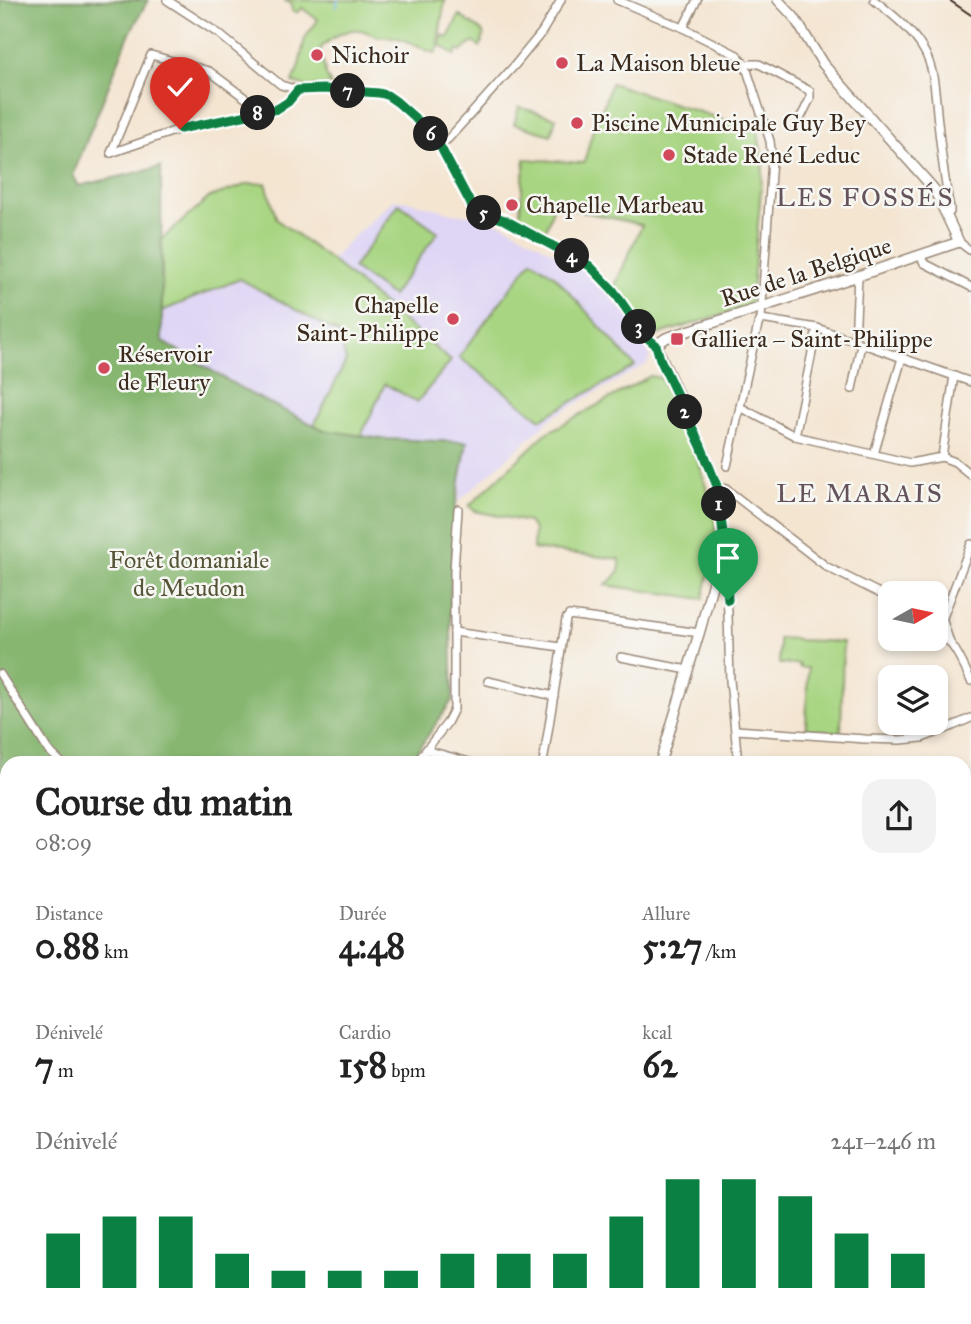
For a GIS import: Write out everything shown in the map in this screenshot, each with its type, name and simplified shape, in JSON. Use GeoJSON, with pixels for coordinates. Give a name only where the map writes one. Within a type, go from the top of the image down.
{"type":"FeatureCollection","features":[{"type":"Feature","properties":{"kind":"street"},"geometry":{"type":"LineString","coordinates":[[167,0],[219,34],[281,85],[298,90],[344,90],[387,95],[414,117],[440,146],[474,210],[514,224],[590,266],[613,290],[645,336],[656,345],[717,486],[724,541],[662,756]]}},
{"type":"Feature","properties":{"kind":"street"},"geometry":{"type":"LineString","coordinates":[[440,146],[515,65],[542,32],[561,0]]}},
{"type":"Feature","properties":{"kind":"street"},"geometry":{"type":"LineString","coordinates":[[617,0],[737,55],[745,64],[770,141],[772,159],[761,319],[727,466]]}},
{"type":"Feature","properties":{"kind":"street"},"geometry":{"type":"LineString","coordinates":[[683,28],[697,0]]}},
{"type":"Feature","properties":{"kind":"street"},"geometry":{"type":"LineString","coordinates":[[778,0],[794,17],[823,64],[934,188],[959,242],[971,251]]}},
{"type":"Feature","properties":{"kind":"street"},"geometry":{"type":"LineString","coordinates":[[874,0],[916,38],[925,51],[932,70],[950,208],[950,212],[946,214]]}},
{"type":"Feature","properties":{"kind":"street"},"geometry":{"type":"LineString","coordinates":[[264,111],[209,71],[151,55],[111,153],[180,129],[277,109],[288,102],[298,90]]}},
{"type":"Feature","properties":{"kind":"street"},"geometry":{"type":"LineString","coordinates":[[745,64],[759,64],[810,90],[810,99],[800,117]]}},
{"type":"Feature","properties":{"kind":"street","name":"Rue de la Belgique"},"geometry":{"type":"LineString","coordinates":[[656,345],[666,338],[971,239]]}},
{"type":"Feature","properties":{"kind":"street"},"geometry":{"type":"LineString","coordinates":[[920,255],[924,263],[971,287]]}},
{"type":"Feature","properties":{"kind":"street"},"geometry":{"type":"LineString","coordinates":[[852,389],[858,342],[858,276]]}},
{"type":"Feature","properties":{"kind":"street"},"geometry":{"type":"LineString","coordinates":[[761,319],[817,328],[971,382]]}},
{"type":"Feature","properties":{"kind":"street"},"geometry":{"type":"LineString","coordinates":[[795,436],[817,328]]}},
{"type":"Feature","properties":{"kind":"street"},"geometry":{"type":"LineString","coordinates":[[874,454],[902,358]]}},
{"type":"Feature","properties":{"kind":"street"},"geometry":{"type":"LineString","coordinates":[[942,457],[954,376]]}},
{"type":"Feature","properties":{"kind":"street"},"geometry":{"type":"LineString","coordinates":[[740,407],[795,436],[910,463],[942,457],[955,462],[971,475]]}},
{"type":"Feature","properties":{"kind":"street"},"geometry":{"type":"LineString","coordinates":[[717,486],[726,489],[827,567],[878,592]]}},
{"type":"Feature","properties":{"kind":"street"},"geometry":{"type":"LineString","coordinates":[[421,756],[447,723],[454,709],[454,571],[458,509]]}},
{"type":"Feature","properties":{"kind":"street"},"geometry":{"type":"LineString","coordinates":[[948,604],[971,544]]}},
{"type":"Feature","properties":{"kind":"street"},"geometry":{"type":"LineString","coordinates":[[719,564],[727,583],[729,671],[738,756]]}},
{"type":"Feature","properties":{"kind":"street"},"geometry":{"type":"LineString","coordinates":[[543,756],[566,619],[569,615],[699,633]]}},
{"type":"Feature","properties":{"kind":"street"},"geometry":{"type":"LineString","coordinates":[[454,632],[561,647]]}},
{"type":"Feature","properties":{"kind":"street"},"geometry":{"type":"LineString","coordinates":[[948,638],[971,681]]}},
{"type":"Feature","properties":{"kind":"street"},"geometry":{"type":"LineString","coordinates":[[621,657],[688,670]]}},
{"type":"Feature","properties":{"kind":"street"},"geometry":{"type":"LineString","coordinates":[[0,674],[54,756]]}},
{"type":"Feature","properties":{"kind":"street"},"geometry":{"type":"LineString","coordinates":[[488,681],[554,696]]}},
{"type":"Feature","properties":{"kind":"street"},"geometry":{"type":"LineString","coordinates":[[736,730],[900,740],[922,738],[971,718]]}},
{"type":"Feature","properties":{"kind":"street"},"geometry":{"type":"LineString","coordinates":[[426,750],[448,756]]}},
{"type":"Feature","properties":{"kind":"shaded area"},"geometry":{"type":"Polygon","coordinates":[[[266,183],[277,219],[332,260],[393,200],[404,200],[456,214],[473,215],[505,225],[587,271],[630,318],[648,351],[650,357],[647,364],[553,417],[458,502],[467,442],[383,439],[324,430],[251,394],[162,341],[162,239],[210,197],[248,184],[266,183]]]}},
{"type":"Feature","properties":{"kind":"green space","name":"Forêt domaniale de Meudon"},"geometry":{"type":"Polygon","coordinates":[[[0,0],[148,0],[129,35],[73,175],[79,186],[161,167],[162,341],[251,394],[324,430],[383,439],[467,442],[455,509],[450,598],[453,699],[414,756],[0,756],[0,0]]]}},
{"type":"Feature","properties":{"kind":"green space"},"geometry":{"type":"Polygon","coordinates":[[[284,0],[445,0],[438,42],[440,43],[443,35],[448,38],[459,15],[484,35],[480,47],[473,42],[461,52],[458,50],[455,55],[440,45],[435,53],[400,39],[376,36],[360,30],[344,32],[320,49],[331,85],[308,87],[293,83],[305,38],[318,20],[302,8],[293,12],[292,4],[284,0]]]}},
{"type":"Feature","properties":{"kind":"green space"},"geometry":{"type":"Polygon","coordinates":[[[611,83],[758,131],[763,165],[751,306],[653,336],[615,285],[642,225],[554,205],[544,236],[519,223],[525,159],[584,163],[595,122],[600,116],[611,83]]]}},
{"type":"Feature","properties":{"kind":"green space"},"geometry":{"type":"Polygon","coordinates":[[[519,107],[556,118],[551,135],[514,124],[519,107]]]}},
{"type":"Feature","properties":{"kind":"green space"},"geometry":{"type":"Polygon","coordinates":[[[266,183],[277,220],[332,261],[451,361],[417,402],[385,384],[361,436],[324,430],[314,425],[346,361],[339,334],[240,279],[162,311],[162,239],[210,197],[248,184],[266,183]]]}},
{"type":"Feature","properties":{"kind":"green space"},"geometry":{"type":"Polygon","coordinates":[[[399,204],[438,232],[392,296],[353,268],[399,204]]]}},
{"type":"Feature","properties":{"kind":"green space"},"geometry":{"type":"Polygon","coordinates":[[[532,260],[555,276],[635,366],[541,419],[459,357],[532,260]]]}},
{"type":"Feature","properties":{"kind":"green space"},"geometry":{"type":"Polygon","coordinates":[[[650,376],[661,378],[700,465],[714,516],[717,539],[703,599],[605,585],[617,574],[620,559],[533,549],[534,529],[528,522],[475,511],[469,506],[545,434],[650,376]]]}},
{"type":"Feature","properties":{"kind":"green space"},"geometry":{"type":"Polygon","coordinates":[[[779,638],[843,642],[841,732],[806,729],[808,668],[800,668],[799,664],[779,664],[779,638]]]}},
{"type":"Feature","properties":{"kind":"waterway"},"geometry":{"type":"LineString","coordinates":[[336,8],[338,0]]}},
{"type":"Feature","properties":{"kind":"railway"},"geometry":{"type":"LineString","coordinates":[[949,0],[971,15]]}},
{"type":"Feature","properties":{"kind":"place","name":"Nichoir"},"geometry":{"type":"Point","coordinates":[317,55]}},
{"type":"Feature","properties":{"kind":"place","name":"La Maison bleue"},"geometry":{"type":"Point","coordinates":[562,63]}},
{"type":"Feature","properties":{"kind":"place","name":"Piscine Municipale Guy Bey"},"geometry":{"type":"Point","coordinates":[577,123]}},
{"type":"Feature","properties":{"kind":"place","name":"Stade René Leduc"},"geometry":{"type":"Point","coordinates":[669,155]}},
{"type":"Feature","properties":{"kind":"place","name":"Chapelle Marbeau"},"geometry":{"type":"Point","coordinates":[512,205]}},
{"type":"Feature","properties":{"kind":"place","name":"Chapelle Saint-Philippe"},"geometry":{"type":"Point","coordinates":[453,319]}},
{"type":"Feature","properties":{"kind":"place","name":"Galliera – Saint-Philippe"},"geometry":{"type":"Point","coordinates":[677,339]}},
{"type":"Feature","properties":{"kind":"place","name":"Réservoir de Fleury"},"geometry":{"type":"Point","coordinates":[104,368]}},
{"type":"Feature","properties":{"kind":"district","name":"LES FOSSÉS"},"geometry":{"type":"Point","coordinates":[865,197]}},
{"type":"Feature","properties":{"kind":"district","name":"LE MARAIS"},"geometry":{"type":"Point","coordinates":[860,493]}},
{"type":"Feature","properties":{"kind":"route"},"geometry":{"type":"LineString","coordinates":[[180,129],[277,109],[288,102],[298,90],[344,90],[387,95],[432,135],[474,210],[524,229],[590,266],[613,290],[645,336],[656,345],[701,446],[717,486],[724,541],[719,564],[727,583],[728,600]]}}]}
